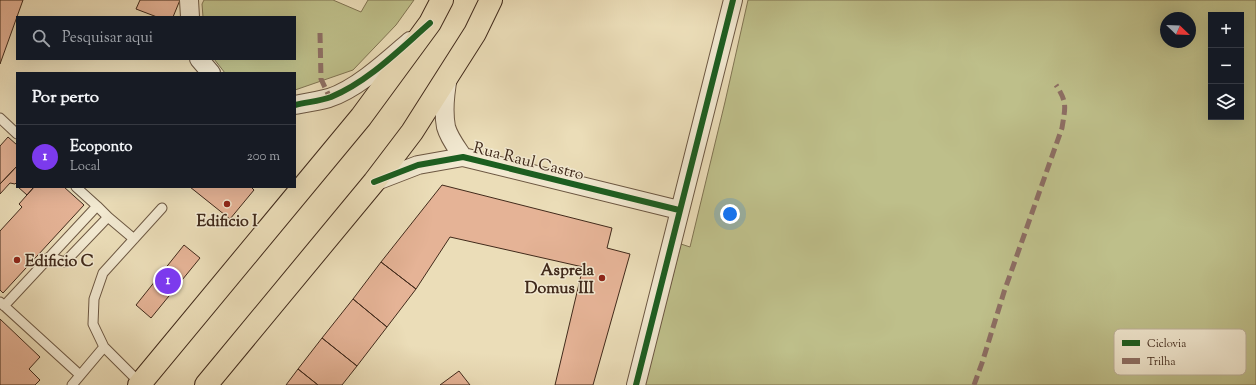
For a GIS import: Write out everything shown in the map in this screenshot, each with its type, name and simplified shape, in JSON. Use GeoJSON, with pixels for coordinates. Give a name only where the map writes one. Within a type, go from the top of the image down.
{"type":"FeatureCollection","features":[{"type":"Feature","properties":{"kind":"main road"},"geometry":{"type":"LineString","coordinates":[[140,384],[361,117],[430,23],[442,0]]}},
{"type":"Feature","properties":{"kind":"main road"},"geometry":{"type":"LineString","coordinates":[[206,385],[374,182],[412,132],[474,33],[491,0]]}},
{"type":"Feature","properties":{"kind":"street"},"geometry":{"type":"LineString","coordinates":[[189,0],[190,16]]}},
{"type":"Feature","properties":{"kind":"street"},"geometry":{"type":"LineString","coordinates":[[636,385],[733,0]]}},
{"type":"Feature","properties":{"kind":"street"},"geometry":{"type":"LineString","coordinates":[[296,105],[330,98],[350,88],[381,66],[430,23]]}},
{"type":"Feature","properties":{"kind":"street"},"geometry":{"type":"LineString","coordinates":[[200,60],[210,72]]}},
{"type":"Feature","properties":{"kind":"street","name":"Rua Raul Castro"},"geometry":{"type":"LineString","coordinates":[[449,73],[445,90],[444,106],[446,127],[463,157]]}},
{"type":"Feature","properties":{"kind":"street","name":"Rua Raul Castro"},"geometry":{"type":"LineString","coordinates":[[374,182],[418,165],[463,157],[679,210]]}},
{"type":"Feature","properties":{"kind":"lane"},"geometry":{"type":"LineString","coordinates":[[0,118],[16,133]]}},
{"type":"Feature","properties":{"kind":"lane"},"geometry":{"type":"LineString","coordinates":[[77,188],[134,239]]}},
{"type":"Feature","properties":{"kind":"lane"},"geometry":{"type":"LineString","coordinates":[[80,375],[2,304],[49,258],[97,206]]}},
{"type":"Feature","properties":{"kind":"lane"},"geometry":{"type":"LineString","coordinates":[[140,384],[104,347],[93,324],[94,299],[103,273],[162,208]]}},
{"type":"Feature","properties":{"kind":"lane"},"geometry":{"type":"LineString","coordinates":[[49,258],[65,262],[108,217]]}},
{"type":"Feature","properties":{"kind":"lane"},"geometry":{"type":"LineString","coordinates":[[72,385],[104,347]]}},
{"type":"Feature","properties":{"kind":"green space"},"geometry":{"type":"Polygon","coordinates":[[[204,0],[333,0],[361,12],[368,0],[414,0],[396,25],[353,70],[296,90],[296,72],[224,72],[215,60],[296,60],[296,16],[203,16],[202,4],[204,0]]]}},
{"type":"Feature","properties":{"kind":"green space"},"geometry":{"type":"Polygon","coordinates":[[[748,0],[1256,0],[1256,385],[645,385],[681,244],[690,247],[748,0]]]}},
{"type":"Feature","properties":{"kind":"building"},"geometry":{"type":"Polygon","coordinates":[[[0,0],[23,0],[16,16],[0,64],[0,0]]]}},
{"type":"Feature","properties":{"kind":"building"},"geometry":{"type":"Polygon","coordinates":[[[140,0],[180,0],[173,16],[154,16],[136,9],[140,0]]]}},
{"type":"Feature","properties":{"kind":"building"},"geometry":{"type":"Polygon","coordinates":[[[8,137],[16,144],[16,167],[0,184],[0,146],[8,137]]]}},
{"type":"Feature","properties":{"kind":"building"},"geometry":{"type":"Polygon","coordinates":[[[16,167],[16,183],[10,183],[0,194],[0,184],[16,167]]]}},
{"type":"Feature","properties":{"kind":"building","name":"Asprela Domus III"},"geometry":{"type":"Polygon","coordinates":[[[442,185],[612,228],[607,248],[630,254],[593,385],[555,385],[583,267],[450,237],[416,289],[381,262],[442,185]]]}},
{"type":"Feature","properties":{"kind":"building"},"geometry":{"type":"Polygon","coordinates":[[[19,188],[33,188],[27,195],[19,188]]]}},
{"type":"Feature","properties":{"kind":"building","name":"Edificio C"},"geometry":{"type":"Polygon","coordinates":[[[33,188],[65,188],[84,205],[3,293],[0,290],[0,231],[22,207],[19,204],[33,188]]]}},
{"type":"Feature","properties":{"kind":"building","name":"Edificio I"},"geometry":{"type":"Polygon","coordinates":[[[191,188],[252,188],[254,190],[230,219],[191,188]]]}},
{"type":"Feature","properties":{"kind":"building"},"geometry":{"type":"Polygon","coordinates":[[[184,245],[200,258],[151,318],[136,305],[184,245]]]}},
{"type":"Feature","properties":{"kind":"building"},"geometry":{"type":"Polygon","coordinates":[[[381,262],[416,289],[387,327],[353,299],[381,262]]]}},
{"type":"Feature","properties":{"kind":"building"},"geometry":{"type":"Polygon","coordinates":[[[353,299],[387,327],[357,366],[322,338],[353,299]]]}},
{"type":"Feature","properties":{"kind":"building"},"geometry":{"type":"Polygon","coordinates":[[[0,319],[40,357],[29,369],[40,380],[35,385],[0,385],[0,319]]]}},
{"type":"Feature","properties":{"kind":"building"},"geometry":{"type":"Polygon","coordinates":[[[322,338],[357,366],[342,385],[318,385],[298,369],[322,338]]]}},
{"type":"Feature","properties":{"kind":"building"},"geometry":{"type":"Polygon","coordinates":[[[298,369],[318,385],[286,385],[298,369]]]}},
{"type":"Feature","properties":{"kind":"building"},"geometry":{"type":"Polygon","coordinates":[[[459,371],[470,385],[440,385],[459,371]]]}},
{"type":"Feature","properties":{"kind":"marked path"},"geometry":{"type":"LineString","coordinates":[[320,33],[321,79],[330,98]]}},
{"type":"Feature","properties":{"kind":"marked path"},"geometry":{"type":"LineString","coordinates":[[974,385],[1004,292],[1062,128],[1065,106],[1060,91],[1056,85]]}},
{"type":"Feature","properties":{"kind":"cycle path"},"geometry":{"type":"LineString","coordinates":[[636,385],[733,0]]}},
{"type":"Feature","properties":{"kind":"cycle path"},"geometry":{"type":"LineString","coordinates":[[296,105],[322,100],[345,90],[371,74],[430,23]]}},
{"type":"Feature","properties":{"kind":"cycle path"},"geometry":{"type":"LineString","coordinates":[[374,182],[418,165],[463,157],[679,210]]}},
{"type":"Feature","properties":{"kind":"place","name":"Edificio I"},"geometry":{"type":"Point","coordinates":[227,204]}},
{"type":"Feature","properties":{"kind":"place","name":"Edificio C"},"geometry":{"type":"Point","coordinates":[17,260]}},
{"type":"Feature","properties":{"kind":"place","name":"Asprela Domus III"},"geometry":{"type":"Point","coordinates":[602,278]}},
{"type":"Feature","properties":{"kind":"place","name":"Ecoponto"},"geometry":{"type":"Point","coordinates":[168,281]}}]}
